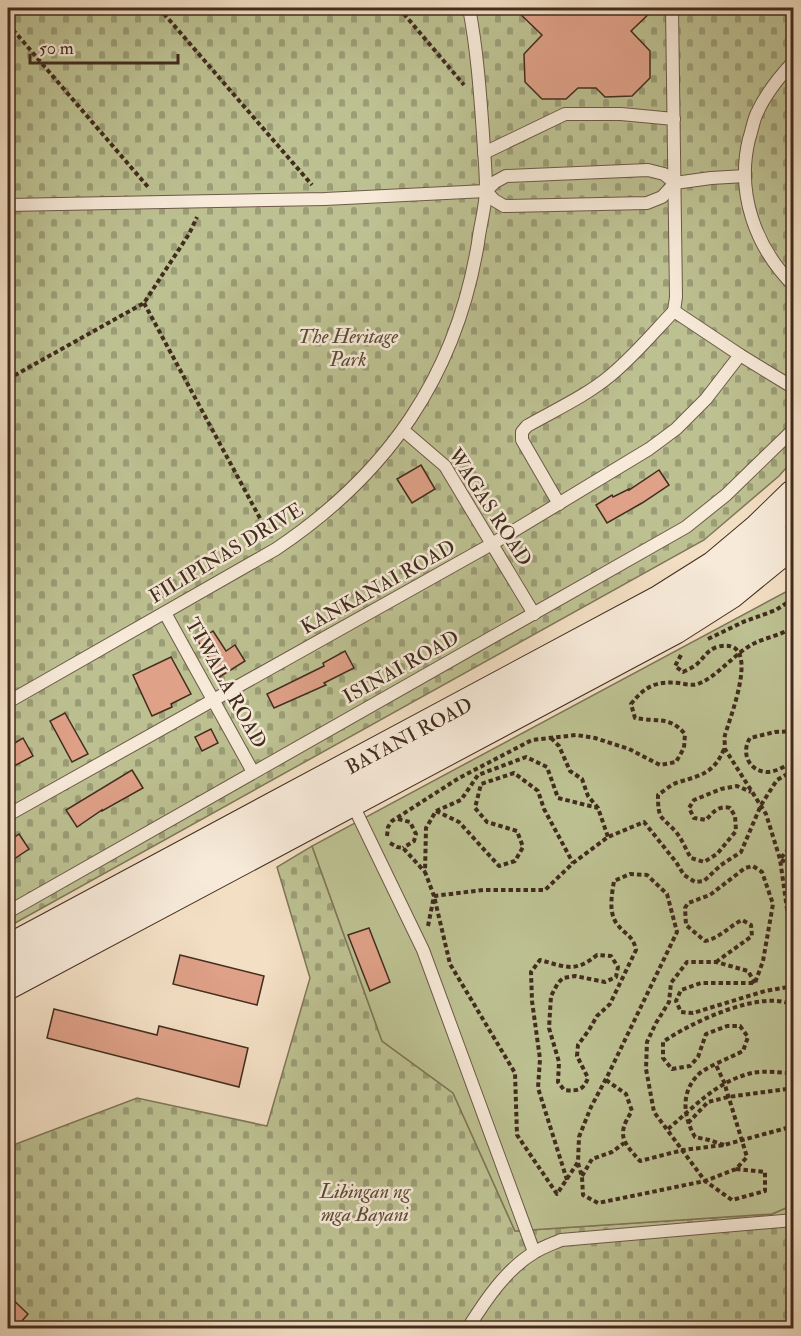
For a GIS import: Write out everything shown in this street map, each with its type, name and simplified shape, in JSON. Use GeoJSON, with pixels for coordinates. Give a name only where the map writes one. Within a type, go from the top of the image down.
{"type":"FeatureCollection","features":[{"type":"Feature","properties":{"kind":"main road","name":"BAYANI ROAD"},"geometry":{"type":"LineString","coordinates":[[8,951],[661,601],[715,567],[759,530],[794,496]]}},
{"type":"Feature","properties":{"kind":"main road","name":"BAYANI ROAD"},"geometry":{"type":"LineString","coordinates":[[8,983],[674,628],[729,593],[794,540]]}},
{"type":"Feature","properties":{"kind":"lane","name":"FILIPINAS DRIVE"},"geometry":{"type":"LineString","coordinates":[[8,702],[276,549],[310,526],[374,467],[403,430],[450,347],[472,278],[486,190],[481,105],[469,8]]}},
{"type":"Feature","properties":{"kind":"lane"},"geometry":{"type":"LineString","coordinates":[[559,504],[522,440],[522,432],[527,426],[583,395],[610,376],[674,311],[676,297],[672,8]]}},
{"type":"Feature","properties":{"kind":"lane"},"geometry":{"type":"LineString","coordinates":[[794,61],[774,82],[755,115],[746,153],[745,176],[749,213],[761,243],[780,273],[794,286]]}},
{"type":"Feature","properties":{"kind":"lane"},"geometry":{"type":"LineString","coordinates":[[484,153],[565,114],[602,113],[674,118]]}},
{"type":"Feature","properties":{"kind":"lane"},"geometry":{"type":"LineString","coordinates":[[8,205],[325,199],[486,190],[506,176],[648,170],[664,174],[675,183]]}},
{"type":"Feature","properties":{"kind":"lane"},"geometry":{"type":"LineString","coordinates":[[486,190],[494,201],[504,206],[647,203],[662,197],[675,183],[745,176]]}},
{"type":"Feature","properties":{"kind":"lane"},"geometry":{"type":"LineString","coordinates":[[674,311],[794,388]]}},
{"type":"Feature","properties":{"kind":"lane","name":"KANKANAI ROAD"},"geometry":{"type":"LineString","coordinates":[[8,815],[492,544],[649,449],[676,429],[706,399],[740,355]]}},
{"type":"Feature","properties":{"kind":"lane","name":"ISINAI ROAD"},"geometry":{"type":"LineString","coordinates":[[8,912],[687,527],[726,495],[794,429]]}},
{"type":"Feature","properties":{"kind":"lane","name":"WAGAS ROAD"},"geometry":{"type":"LineString","coordinates":[[403,430],[445,466],[534,614]]}},
{"type":"Feature","properties":{"kind":"lane","name":"TIWALA ROAD"},"geometry":{"type":"LineString","coordinates":[[165,613],[253,772]]}},
{"type":"Feature","properties":{"kind":"lane"},"geometry":{"type":"LineString","coordinates":[[350,801],[423,950],[534,1252]]}},
{"type":"Feature","properties":{"kind":"lane"},"geometry":{"type":"LineString","coordinates":[[468,1329],[480,1309],[507,1275],[534,1252],[561,1240],[794,1220]]}},
{"type":"Feature","properties":{"kind":"path"},"geometry":{"type":"LineString","coordinates":[[159,8],[325,199]]}},
{"type":"Feature","properties":{"kind":"path"},"geometry":{"type":"LineString","coordinates":[[399,8],[481,105]]}},
{"type":"Feature","properties":{"kind":"path"},"geometry":{"type":"LineString","coordinates":[[8,24],[161,202]]}},
{"type":"Feature","properties":{"kind":"path"},"geometry":{"type":"LineString","coordinates":[[8,378],[144,303],[189,234],[205,201]]}},
{"type":"Feature","properties":{"kind":"path"},"geometry":{"type":"LineString","coordinates":[[144,303],[276,549]]}},
{"type":"Feature","properties":{"kind":"path"},"geometry":{"type":"LineString","coordinates":[[699,644],[743,622],[776,610],[794,598]]}},
{"type":"Feature","properties":{"kind":"path"},"geometry":{"type":"LineString","coordinates":[[425,872],[403,848],[391,844],[386,832],[392,821],[459,778],[531,740],[576,735],[595,738],[629,749],[660,765],[676,762],[684,748],[686,734],[677,724],[664,720],[652,721],[635,718],[631,704],[642,690],[662,682],[695,686],[711,677],[754,643],[794,626]]}},
{"type":"Feature","properties":{"kind":"path"},"geometry":{"type":"LineString","coordinates":[[689,650],[679,656],[675,666],[683,672],[695,666],[712,649],[719,646],[730,647],[739,653],[744,670],[735,711],[724,737],[725,749],[766,814],[780,859],[787,909],[794,921]]}},
{"type":"Feature","properties":{"kind":"path"},"geometry":{"type":"LineString","coordinates":[[794,731],[776,732],[750,738],[745,746],[747,758],[755,769],[768,772],[794,761]]}},
{"type":"Feature","properties":{"kind":"path"},"geometry":{"type":"LineString","coordinates":[[550,738],[559,746],[570,771],[582,779],[588,796],[598,808],[608,837]]}},
{"type":"Feature","properties":{"kind":"path"},"geometry":{"type":"LineString","coordinates":[[725,749],[718,765],[692,779],[677,782],[657,795],[658,809],[663,822],[676,833],[691,858],[704,862],[717,854],[736,831],[735,816],[730,808],[725,807],[717,809],[706,820],[694,818],[689,808],[694,800],[721,789],[737,786],[752,792]]}},
{"type":"Feature","properties":{"kind":"path"},"geometry":{"type":"LineString","coordinates":[[578,1162],[557,1194],[517,1135],[515,1073],[450,964],[434,896],[425,872],[426,828],[436,811],[461,800],[478,775],[526,757],[547,767],[558,798],[598,808]]}},
{"type":"Feature","properties":{"kind":"path"},"geometry":{"type":"LineString","coordinates":[[434,896],[483,890],[545,890],[573,863],[608,837],[644,822],[684,875],[695,882],[704,880],[741,852],[761,806],[777,780],[794,770]]}},
{"type":"Feature","properties":{"kind":"path"},"geometry":{"type":"LineString","coordinates":[[436,811],[459,822],[499,866],[515,861],[523,848],[517,831],[487,822],[475,808],[481,784],[514,773],[538,791],[544,809],[562,838],[573,863]]}},
{"type":"Feature","properties":{"kind":"path"},"geometry":{"type":"LineString","coordinates":[[398,819],[410,822],[416,834],[414,841],[403,848]]}},
{"type":"Feature","properties":{"kind":"path"},"geometry":{"type":"LineString","coordinates":[[780,859],[794,843]]}},
{"type":"Feature","properties":{"kind":"path"},"geometry":{"type":"LineString","coordinates":[[780,859],[794,867]]}},
{"type":"Feature","properties":{"kind":"path"},"geometry":{"type":"LineString","coordinates":[[716,962],[752,936],[750,925],[742,920],[717,938],[705,941],[687,925],[685,908],[688,903],[710,895],[745,868],[753,867],[762,872],[772,904],[763,961],[755,983]]}},
{"type":"Feature","properties":{"kind":"path"},"geometry":{"type":"LineString","coordinates":[[567,1180],[538,1088],[540,1059],[532,1001],[531,972],[540,960],[568,967],[584,966],[597,955],[611,956],[618,968],[616,977],[605,982],[575,976],[563,978],[551,996],[549,1028],[559,1062],[558,1082],[564,1090],[580,1090],[588,1078],[577,1056],[578,1045],[597,1016],[610,1004],[636,950],[634,940],[615,922],[611,904],[614,881],[630,874],[647,875],[667,894],[677,932],[591,1107],[579,1137],[578,1162],[583,1196],[598,1203],[705,1181],[736,1169],[747,1157],[724,1083],[716,1065]]}},
{"type":"Feature","properties":{"kind":"path"},"geometry":{"type":"LineString","coordinates":[[423,950],[434,896]]}},
{"type":"Feature","properties":{"kind":"path"},"geometry":{"type":"LineString","coordinates":[[736,1169],[765,1172],[765,1191],[732,1200],[705,1181],[654,1112],[646,1069],[647,1042],[669,1002],[671,983],[687,962],[716,962],[748,970],[755,983]]}},
{"type":"Feature","properties":{"kind":"path"},"geometry":{"type":"LineString","coordinates":[[755,983],[701,982],[681,990],[676,1001],[681,1012],[693,1013],[765,991],[793,986]]}},
{"type":"Feature","properties":{"kind":"path"},"geometry":{"type":"LineString","coordinates":[[724,1145],[695,1137],[687,1123],[686,1095],[697,1074],[743,1051],[748,1037],[740,1026],[727,1026],[706,1034],[698,1057],[690,1066],[672,1069],[663,1058],[663,1042],[677,1032],[750,1002],[771,1000],[794,1006]]}},
{"type":"Feature","properties":{"kind":"path"},"geometry":{"type":"LineString","coordinates":[[668,1129],[702,1098],[724,1083],[753,1072],[792,1072]]}},
{"type":"Feature","properties":{"kind":"path"},"geometry":{"type":"LineString","coordinates":[[606,1080],[626,1094],[632,1111],[623,1124],[624,1143],[640,1161],[683,1150],[724,1145],[794,1126]]}},
{"type":"Feature","properties":{"kind":"path"},"geometry":{"type":"LineString","coordinates":[[687,1123],[708,1102],[794,1088]]}},
{"type":"Feature","properties":{"kind":"path"},"geometry":{"type":"LineString","coordinates":[[582,1177],[592,1159],[612,1152],[624,1143]]}},
{"type":"Feature","properties":{"kind":"green space","name":"The Heritage Park"},"geometry":{"type":"Polygon","coordinates":[[[8,8],[793,8],[794,459],[779,476],[704,540],[8,927],[8,8]]]}},
{"type":"Feature","properties":{"kind":"green space"},"geometry":{"type":"Polygon","coordinates":[[[793,588],[793,1205],[772,1214],[515,1231],[453,1093],[382,1041],[312,846],[793,588]]]}},
{"type":"Feature","properties":{"kind":"green space","name":"Libingan ng mga Bayani"},"geometry":{"type":"Polygon","coordinates":[[[312,846],[382,1041],[453,1093],[515,1231],[772,1214],[793,1205],[793,1328],[8,1328],[8,1147],[137,1098],[267,1126],[310,978],[277,867],[312,846]]]}},
{"type":"Feature","properties":{"kind":"building"},"geometry":{"type":"Polygon","coordinates":[[[514,8],[655,8],[631,31],[650,51],[650,78],[632,96],[605,97],[596,88],[578,88],[566,99],[542,99],[525,82],[524,54],[542,35],[514,8]]]}},
{"type":"Feature","properties":{"kind":"building"},"geometry":{"type":"Polygon","coordinates":[[[421,465],[435,489],[412,503],[397,479],[421,465]]]}},
{"type":"Feature","properties":{"kind":"building"},"geometry":{"type":"Polygon","coordinates":[[[659,470],[669,485],[607,523],[596,505],[612,495],[613,497],[629,490],[659,470]]]}},
{"type":"Feature","properties":{"kind":"building"},"geometry":{"type":"Polygon","coordinates":[[[213,631],[226,651],[235,645],[245,661],[218,678],[198,641],[213,631]]]}},
{"type":"Feature","properties":{"kind":"building"},"geometry":{"type":"Polygon","coordinates":[[[345,651],[354,668],[324,683],[326,685],[274,708],[267,694],[324,666],[323,663],[345,651]]]}},
{"type":"Feature","properties":{"kind":"building"},"geometry":{"type":"Polygon","coordinates":[[[171,657],[191,694],[171,704],[172,707],[152,716],[133,675],[171,657]]]}},
{"type":"Feature","properties":{"kind":"building"},"geometry":{"type":"Polygon","coordinates":[[[65,713],[88,754],[72,762],[50,721],[65,713]]]}},
{"type":"Feature","properties":{"kind":"building"},"geometry":{"type":"Polygon","coordinates":[[[211,729],[218,743],[202,751],[195,737],[211,729]]]}},
{"type":"Feature","properties":{"kind":"building"},"geometry":{"type":"Polygon","coordinates":[[[23,738],[33,756],[14,766],[8,754],[8,747],[23,738]]]}},
{"type":"Feature","properties":{"kind":"building"},"geometry":{"type":"Polygon","coordinates":[[[132,770],[143,788],[102,810],[77,827],[66,810],[132,770]]]}},
{"type":"Feature","properties":{"kind":"building"},"geometry":{"type":"Polygon","coordinates":[[[19,834],[29,849],[14,859],[8,848],[8,842],[19,834]]]}},
{"type":"Feature","properties":{"kind":"building"},"geometry":{"type":"Polygon","coordinates":[[[369,928],[390,982],[370,991],[348,935],[369,928]]]}},
{"type":"Feature","properties":{"kind":"building"},"geometry":{"type":"Polygon","coordinates":[[[180,955],[264,976],[257,1005],[173,984],[180,955]]]}},
{"type":"Feature","properties":{"kind":"building"},"geometry":{"type":"Polygon","coordinates":[[[54,1009],[157,1035],[159,1026],[248,1048],[239,1087],[47,1038],[54,1009]]]}},
{"type":"Feature","properties":{"kind":"building"},"geometry":{"type":"Polygon","coordinates":[[[8,1295],[28,1314],[15,1329],[8,1329],[8,1295]]]}}]}
